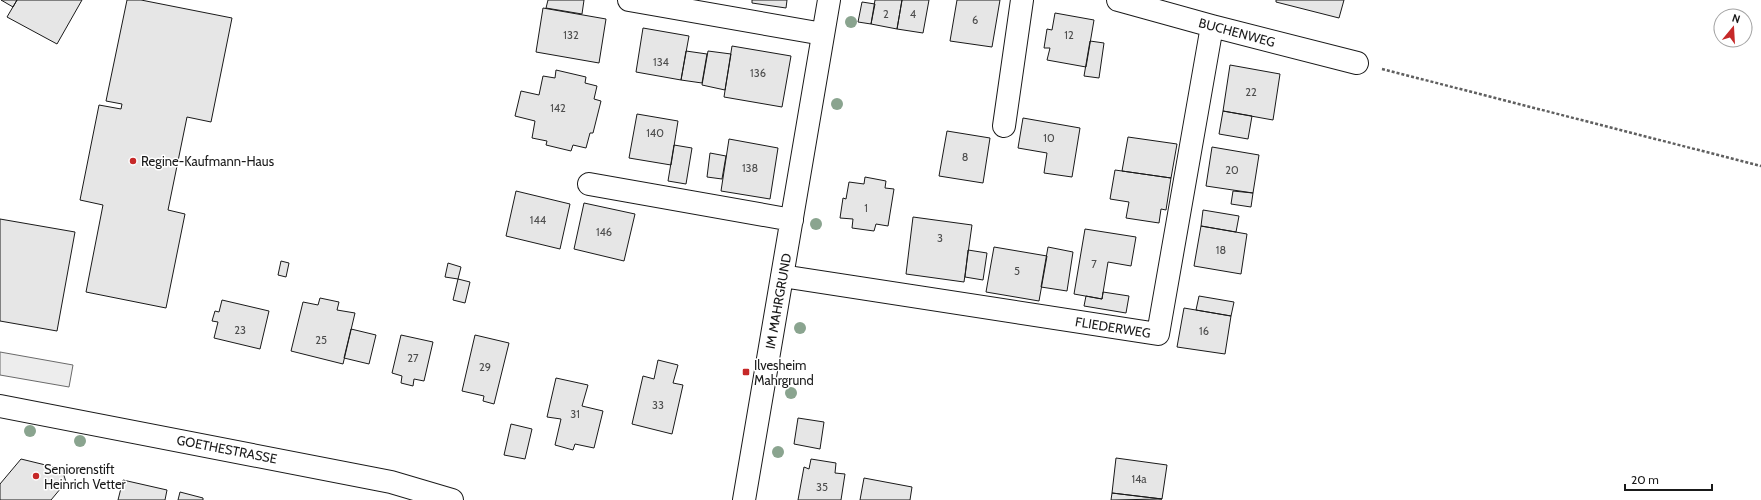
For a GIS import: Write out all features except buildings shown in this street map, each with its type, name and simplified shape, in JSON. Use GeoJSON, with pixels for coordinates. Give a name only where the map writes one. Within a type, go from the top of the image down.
{"type":"FeatureCollection","features":[{"type":"Feature","properties":{"kind":"street"},"geometry":{"type":"LineString","coordinates":[[629,0],[823,34]]}},
{"type":"Feature","properties":{"kind":"street","name":"IM MAHRGRUND"},"geometry":{"type":"LineString","coordinates":[[744,500],[829,0]]}},
{"type":"Feature","properties":{"kind":"street"},"geometry":{"type":"LineString","coordinates":[[1004,126],[1022,0]]}},
{"type":"Feature","properties":{"kind":"street","name":"BUCHENWEG"},"geometry":{"type":"LineString","coordinates":[[1121,0],[1212,26],[1357,63]]}},
{"type":"Feature","properties":{"kind":"street","name":"FLIEDERWEG"},"geometry":{"type":"LineString","coordinates":[[782,276],[1158,334],[1212,26]]}},
{"type":"Feature","properties":{"kind":"street"},"geometry":{"type":"LineString","coordinates":[[589,184],[792,220]]}},
{"type":"Feature","properties":{"kind":"street","name":"GOETHESTRASSE"},"geometry":{"type":"LineString","coordinates":[[0,406],[391,482],[452,500]]}},
{"type":"Feature","properties":{"kind":"path"},"geometry":{"type":"LineString","coordinates":[[1357,63],[1761,166]]}},
{"type":"Feature","properties":{"kind":"shaded area"},"geometry":{"type":"Polygon","coordinates":[[[0,352],[73,365],[69,387],[0,375],[0,352]]]}},
{"type":"Feature","properties":{"kind":"place","name":"Regine-Kaufmann-Haus"},"geometry":{"type":"Point","coordinates":[133,161]}},
{"type":"Feature","properties":{"kind":"place","name":"Ilvesheim Mahrgrund"},"geometry":{"type":"Point","coordinates":[746,372]}},
{"type":"Feature","properties":{"kind":"place","name":"Seniorenstift Heinrich Vetter"},"geometry":{"type":"Point","coordinates":[36,476]}}]}
